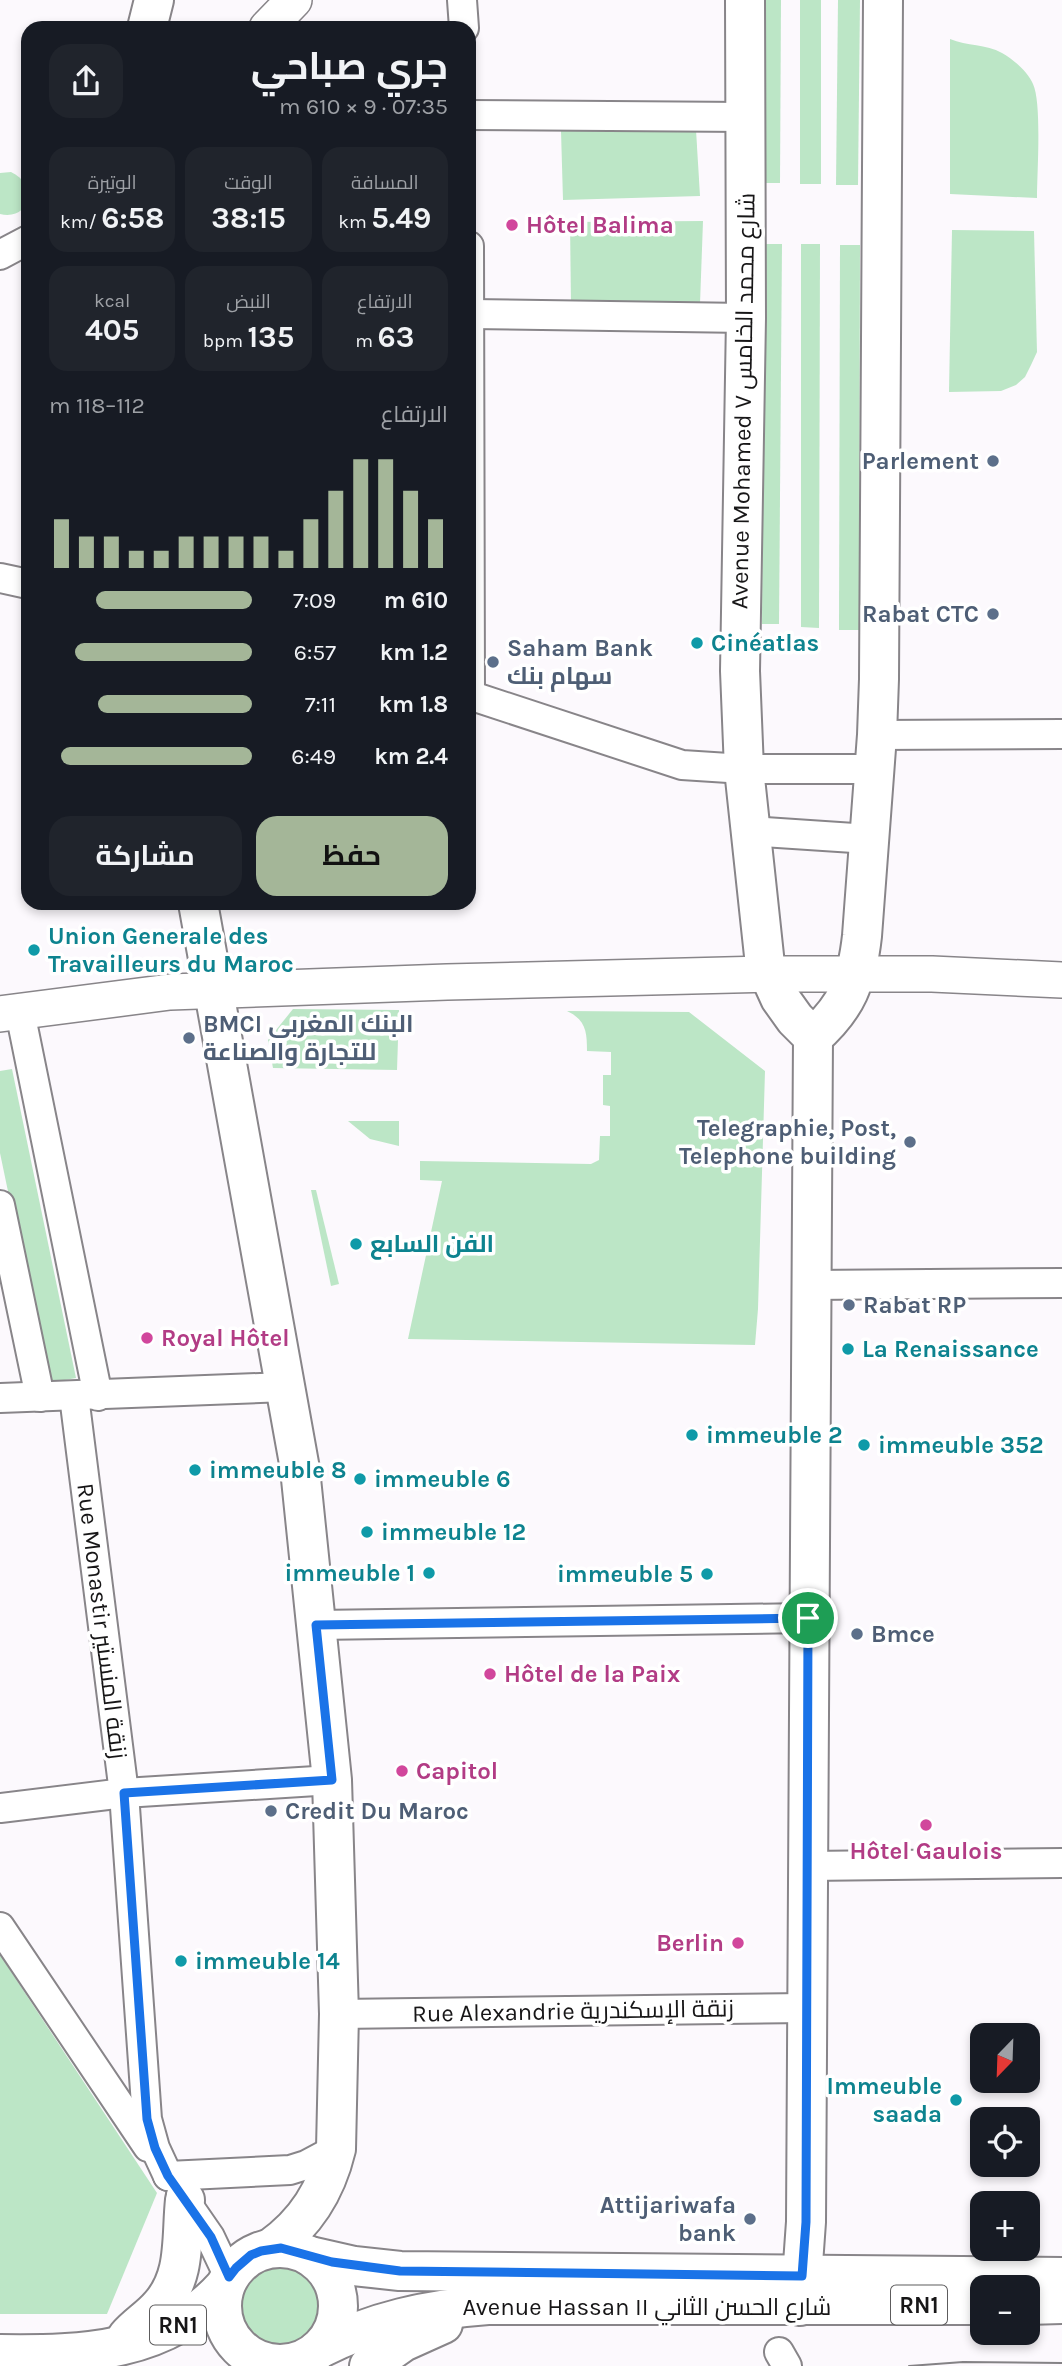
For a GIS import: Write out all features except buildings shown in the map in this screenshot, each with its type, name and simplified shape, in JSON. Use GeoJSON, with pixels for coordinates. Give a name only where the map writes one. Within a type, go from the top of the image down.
{"type":"FeatureCollection","features":[{"type":"Feature","properties":{"kind":"main road"},"geometry":{"type":"LineString","coordinates":[[148,21],[153,0]]}},
{"type":"Feature","properties":{"kind":"main road","name":"Avenue Mohamed V شارع محمد الخامس"},"geometry":{"type":"LineString","coordinates":[[745,0],[746,318],[740,671],[744,769],[762,949],[780,998],[795,1019],[813,1037]]}},
{"type":"Feature","properties":{"kind":"main road"},"geometry":{"type":"LineString","coordinates":[[801,2291],[806,2222],[813,1037],[832,1020],[847,999],[856,975],[862,936],[876,752],[883,0]]}},
{"type":"Feature","properties":{"kind":"main road"},"geometry":{"type":"LineString","coordinates":[[199,910],[300,1469],[332,1780],[339,2014],[336,2149],[332,2166],[318,2198],[298,2226],[271,2248]]}},
{"type":"Feature","properties":{"kind":"main road"},"geometry":{"type":"LineString","coordinates":[[120,2347],[135,2328],[162,2304],[176,2282],[182,2258],[176,2188]]}},
{"type":"Feature","properties":{"kind":"main road","name":"RN1"},"geometry":{"type":"LineString","coordinates":[[0,2354],[65,2354],[120,2347],[182,2323],[212,2300],[243,2261],[261,2251],[271,2248],[291,2249],[310,2256]]}},
{"type":"Feature","properties":{"kind":"main road"},"geometry":{"type":"LineString","coordinates":[[310,2256],[326,2270],[337,2293],[338,2306],[333,2330],[319,2349]]}},
{"type":"Feature","properties":{"kind":"main road","name":"Avenue Hassan II شارع الحسن الثاني"},"geometry":{"type":"LineString","coordinates":[[310,2256],[354,2266],[400,2271],[801,2291],[970,2304]]}},
{"type":"Feature","properties":{"kind":"main road","name":"Avenue Hassan II شارع الحسن الثاني"},"geometry":{"type":"LineString","coordinates":[[319,2349],[362,2329],[395,2319],[459,2307],[1062,2277]]}},
{"type":"Feature","properties":{"kind":"main road","name":"RN1"},"geometry":{"type":"LineString","coordinates":[[227,2281],[222,2299],[225,2326],[247,2364],[299,2361],[319,2349]]}},
{"type":"Feature","properties":{"kind":"main road"},"geometry":{"type":"LineString","coordinates":[[1040,2305],[1062,2304]]}},
{"type":"Feature","properties":{"kind":"main road"},"geometry":{"type":"LineString","coordinates":[[369,2366],[403,2342],[488,2305]]}},
{"type":"Feature","properties":{"kind":"street"},"geometry":{"type":"LineString","coordinates":[[274,21],[295,0]]}},
{"type":"Feature","properties":{"kind":"street"},"geometry":{"type":"LineString","coordinates":[[462,0],[464,21]]}},
{"type":"Feature","properties":{"kind":"street"},"geometry":{"type":"LineString","coordinates":[[476,115],[746,117]]}},
{"type":"Feature","properties":{"kind":"street"},"geometry":{"type":"LineString","coordinates":[[0,255],[21,244]]}},
{"type":"Feature","properties":{"kind":"street"},"geometry":{"type":"LineString","coordinates":[[476,314],[746,318]]}},
{"type":"Feature","properties":{"kind":"street"},"geometry":{"type":"LineString","coordinates":[[0,578],[21,582]]}},
{"type":"Feature","properties":{"kind":"street"},"geometry":{"type":"LineString","coordinates":[[476,697],[682,765],[744,769],[876,752],[1062,734]]}},
{"type":"Feature","properties":{"kind":"street"},"geometry":{"type":"LineString","coordinates":[[750,831],[869,839]]}},
{"type":"Feature","properties":{"kind":"street"},"geometry":{"type":"LineString","coordinates":[[10,1013],[170,992],[447,982],[769,974],[932,974],[1062,980]]}},
{"type":"Feature","properties":{"kind":"street","name":"Rue Monastir زنقة المنستير"},"geometry":{"type":"LineString","coordinates":[[10,1013],[86,1396],[124,1793],[147,2119],[155,2148],[176,2188]]}},
{"type":"Feature","properties":{"kind":"street"},"geometry":{"type":"LineString","coordinates":[[0,1205],[40,1397]]}},
{"type":"Feature","properties":{"kind":"street"},"geometry":{"type":"LineString","coordinates":[[810,1285],[1062,1283]]}},
{"type":"Feature","properties":{"kind":"street"},"geometry":{"type":"LineString","coordinates":[[0,1398],[285,1387]]}},
{"type":"Feature","properties":{"kind":"street"},"geometry":{"type":"LineString","coordinates":[[316,1625],[808,1618]]}},
{"type":"Feature","properties":{"kind":"street"},"geometry":{"type":"LineString","coordinates":[[0,1808],[124,1793],[332,1780]]}},
{"type":"Feature","properties":{"kind":"street"},"geometry":{"type":"LineString","coordinates":[[808,1866],[1062,1863]]}},
{"type":"Feature","properties":{"kind":"street"},"geometry":{"type":"LineString","coordinates":[[0,1927],[211,2237],[227,2281]]}},
{"type":"Feature","properties":{"kind":"street","name":"Rue Alexandrie زنقة الإسكندرية"},"geometry":{"type":"LineString","coordinates":[[339,2014],[806,2008]]}},
{"type":"Feature","properties":{"kind":"street"},"geometry":{"type":"LineString","coordinates":[[176,2188],[290,2170],[336,2149]]}},
{"type":"Feature","properties":{"kind":"green space"},"geometry":{"type":"Polygon","coordinates":[[[764,0],[781,0],[780,183],[763,183],[764,0]]]}},
{"type":"Feature","properties":{"kind":"green space"},"geometry":{"type":"Polygon","coordinates":[[[800,0],[821,0],[821,184],[800,184],[800,0]]]}},
{"type":"Feature","properties":{"kind":"green space"},"geometry":{"type":"Polygon","coordinates":[[[838,0],[860,0],[858,185],[836,185],[838,0]]]}},
{"type":"Feature","properties":{"kind":"green space"},"geometry":{"type":"Polygon","coordinates":[[[950,39],[1002,53],[1020,66],[1031,79],[1037,106],[1037,198],[950,194],[950,39]]]}},
{"type":"Feature","properties":{"kind":"green space"},"geometry":{"type":"Polygon","coordinates":[[[696,130],[700,196],[563,200],[561,131],[696,130]]]}},
{"type":"Feature","properties":{"kind":"green space"},"geometry":{"type":"Polygon","coordinates":[[[11,172],[21,179],[21,210],[10,215],[0,214],[0,173],[11,172]]]}},
{"type":"Feature","properties":{"kind":"green space"},"geometry":{"type":"Polygon","coordinates":[[[703,221],[700,304],[571,305],[570,222],[703,221]]]}},
{"type":"Feature","properties":{"kind":"green space"},"geometry":{"type":"Polygon","coordinates":[[[952,230],[1034,231],[1037,352],[1025,377],[1016,385],[1001,391],[949,392],[952,230]]]}},
{"type":"Feature","properties":{"kind":"green space"},"geometry":{"type":"Polygon","coordinates":[[[764,244],[782,244],[779,624],[762,624],[764,244]]]}},
{"type":"Feature","properties":{"kind":"green space"},"geometry":{"type":"Polygon","coordinates":[[[801,244],[820,244],[819,628],[801,627],[801,244]]]}},
{"type":"Feature","properties":{"kind":"green space"},"geometry":{"type":"Polygon","coordinates":[[[840,245],[860,245],[859,630],[839,630],[840,245]]]}},
{"type":"Feature","properties":{"kind":"green space"},"geometry":{"type":"Polygon","coordinates":[[[293,1009],[399,1010],[397,1070],[273,1068],[268,1040],[293,1009]]]}},
{"type":"Feature","properties":{"kind":"green space"},"geometry":{"type":"Polygon","coordinates":[[[567,1011],[689,1012],[765,1071],[755,1345],[408,1339],[442,1181],[420,1180],[420,1161],[591,1164],[599,1160],[600,1136],[610,1136],[610,1106],[603,1105],[603,1075],[611,1075],[611,1052],[587,1051],[587,1038],[582,1023],[567,1011]]]}},
{"type":"Feature","properties":{"kind":"green space"},"geometry":{"type":"Polygon","coordinates":[[[12,1069],[76,1378],[48,1383],[0,1153],[0,1071],[12,1069]]]}},
{"type":"Feature","properties":{"kind":"green space"},"geometry":{"type":"Polygon","coordinates":[[[348,1121],[399,1121],[399,1146],[370,1139],[348,1121]]]}},
{"type":"Feature","properties":{"kind":"green space"},"geometry":{"type":"Polygon","coordinates":[[[311,1190],[316,1190],[339,1284],[331,1286],[311,1190]]]}},
{"type":"Feature","properties":{"kind":"green space"},"geometry":{"type":"Polygon","coordinates":[[[0,1955],[157,2193],[107,2314],[0,2314],[0,1955]]]}},
{"type":"Feature","properties":{"kind":"green space"},"geometry":{"type":"Polygon","coordinates":[[[274,2266],[290,2266],[306,2273],[317,2284],[324,2300],[321,2324],[312,2338],[290,2350],[274,2350],[258,2343],[247,2332],[240,2316],[240,2300],[247,2284],[258,2273],[274,2266]]]}},
{"type":"Feature","properties":{"kind":"tram line"},"geometry":{"type":"LineString","coordinates":[[909,2366],[963,2362],[1062,2363]]}},
{"type":"Feature","properties":{"kind":"place","name":"Hôtel Balima"},"geometry":{"type":"Point","coordinates":[512,225]}},
{"type":"Feature","properties":{"kind":"place","name":"Parlement"},"geometry":{"type":"Point","coordinates":[993,461]}},
{"type":"Feature","properties":{"kind":"place","name":"Rabat CTC"},"geometry":{"type":"Point","coordinates":[993,614]}},
{"type":"Feature","properties":{"kind":"place","name":"Cinéatlas"},"geometry":{"type":"Point","coordinates":[697,643]}},
{"type":"Feature","properties":{"kind":"place","name":"Saham Bank سهام بنك"},"geometry":{"type":"Point","coordinates":[493,662]}},
{"type":"Feature","properties":{"kind":"place","name":"Union Generale des Travailleurs du Maroc"},"geometry":{"type":"Point","coordinates":[34,950]}},
{"type":"Feature","properties":{"kind":"place","name":"BMCI البنك المغربي للتجارة والصناعة"},"geometry":{"type":"Point","coordinates":[189,1038]}},
{"type":"Feature","properties":{"kind":"place","name":"Telegraphie, Post, Telephone building"},"geometry":{"type":"Point","coordinates":[910,1142]}},
{"type":"Feature","properties":{"kind":"place","name":"الفن السابع"},"geometry":{"type":"Point","coordinates":[356,1244]}},
{"type":"Feature","properties":{"kind":"place","name":"Rabat RP"},"geometry":{"type":"Point","coordinates":[849,1305]}},
{"type":"Feature","properties":{"kind":"place","name":"Royal Hôtel"},"geometry":{"type":"Point","coordinates":[147,1338]}},
{"type":"Feature","properties":{"kind":"place","name":"La Renaissance"},"geometry":{"type":"Point","coordinates":[848,1349]}},
{"type":"Feature","properties":{"kind":"place","name":"immeuble 2"},"geometry":{"type":"Point","coordinates":[692,1435]}},
{"type":"Feature","properties":{"kind":"place","name":"immeuble 352"},"geometry":{"type":"Point","coordinates":[864,1445]}},
{"type":"Feature","properties":{"kind":"place","name":"immeuble 8"},"geometry":{"type":"Point","coordinates":[195,1470]}},
{"type":"Feature","properties":{"kind":"place","name":"immeuble 6"},"geometry":{"type":"Point","coordinates":[360,1479]}},
{"type":"Feature","properties":{"kind":"place","name":"immeuble 12"},"geometry":{"type":"Point","coordinates":[367,1532]}},
{"type":"Feature","properties":{"kind":"place","name":"immeuble 1"},"geometry":{"type":"Point","coordinates":[429,1573]}},
{"type":"Feature","properties":{"kind":"place","name":"immeuble 5"},"geometry":{"type":"Point","coordinates":[707,1574]}},
{"type":"Feature","properties":{"kind":"place","name":"Bmce"},"geometry":{"type":"Point","coordinates":[857,1634]}},
{"type":"Feature","properties":{"kind":"place","name":"Hôtel de la Paix"},"geometry":{"type":"Point","coordinates":[490,1674]}},
{"type":"Feature","properties":{"kind":"place","name":"Capitol"},"geometry":{"type":"Point","coordinates":[402,1771]}},
{"type":"Feature","properties":{"kind":"place","name":"Credit Du Maroc"},"geometry":{"type":"Point","coordinates":[271,1811]}},
{"type":"Feature","properties":{"kind":"place","name":"Hôtel Gaulois"},"geometry":{"type":"Point","coordinates":[926,1825]}},
{"type":"Feature","properties":{"kind":"place","name":"Berlin"},"geometry":{"type":"Point","coordinates":[738,1943]}},
{"type":"Feature","properties":{"kind":"place","name":"immeuble 14"},"geometry":{"type":"Point","coordinates":[181,1961]}},
{"type":"Feature","properties":{"kind":"place","name":"Immeuble saada"},"geometry":{"type":"Point","coordinates":[956,2100]}},
{"type":"Feature","properties":{"kind":"place","name":"Attijariwafa bank"},"geometry":{"type":"Point","coordinates":[750,2219]}},
{"type":"Feature","properties":{"kind":"route"},"geometry":{"type":"LineString","coordinates":[[808,1618],[806,2222],[802,2276],[377,2270],[332,2262],[291,2249],[271,2248],[251,2255],[229,2277],[211,2237],[168,2176],[155,2148],[147,2119],[124,1793],[332,1780],[316,1625],[808,1618]]}}]}
